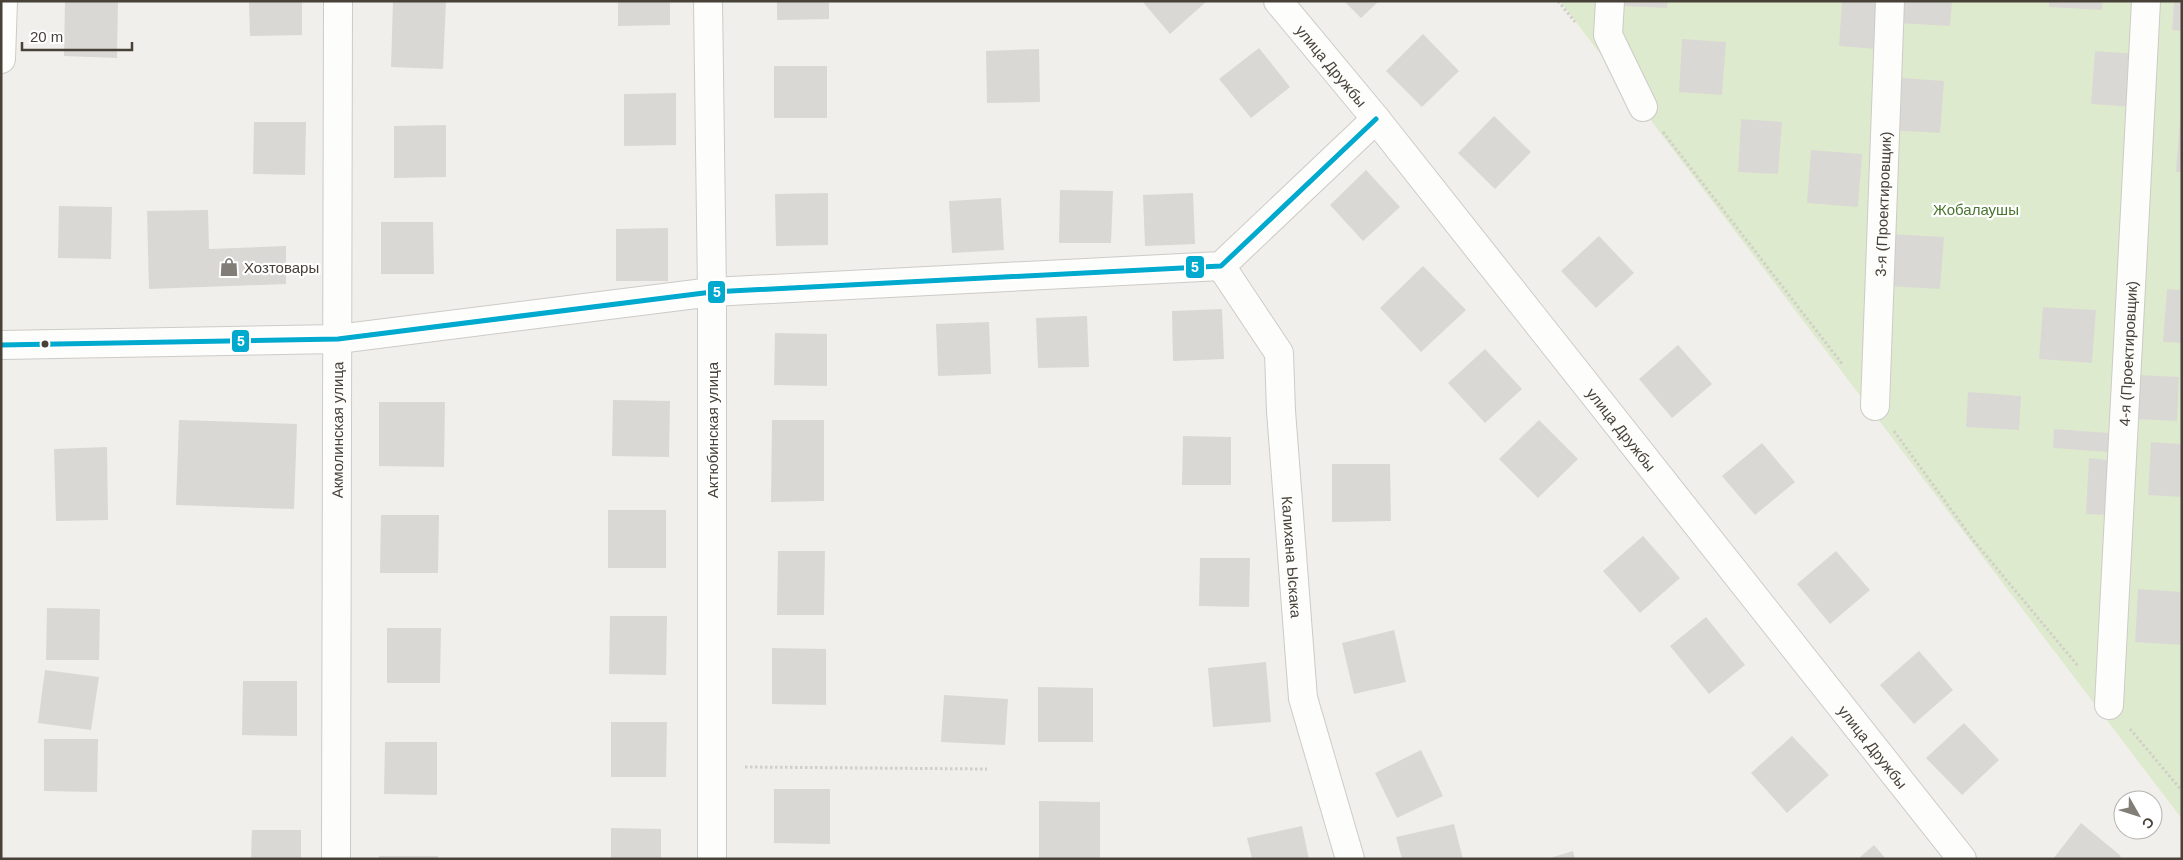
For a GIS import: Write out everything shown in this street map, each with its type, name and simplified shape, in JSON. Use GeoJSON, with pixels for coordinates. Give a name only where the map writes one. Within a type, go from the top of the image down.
{"type":"FeatureCollection","features":[{"type":"Feature","properties":{"kind":"street"},"geometry":{"type":"LineString","coordinates":[[1,59],[3,1]]}},
{"type":"Feature","properties":{"kind":"street","name":"Акмолинская улица"},"geometry":{"type":"LineString","coordinates":[[336,859],[338,1]]}},
{"type":"Feature","properties":{"kind":"street","name":"Актюбинская улица"},"geometry":{"type":"LineString","coordinates":[[708,1],[712,292],[712,859]]}},
{"type":"Feature","properties":{"kind":"street","name":"улица Дружбы"},"geometry":{"type":"LineString","coordinates":[[1278,1],[1376,119],[1962,859]]}},
{"type":"Feature","properties":{"kind":"street"},"geometry":{"type":"LineString","coordinates":[[1610,1],[1608,35],[1643,107]]}},
{"type":"Feature","properties":{"kind":"street","name":"3-я (Проектировщик)"},"geometry":{"type":"LineString","coordinates":[[1875,406],[1890,1]]}},
{"type":"Feature","properties":{"kind":"street","name":"4-я (Проектировщик)"},"geometry":{"type":"LineString","coordinates":[[2109,705],[2146,1]]}},
{"type":"Feature","properties":{"kind":"street"},"geometry":{"type":"LineString","coordinates":[[1,345],[338,340],[712,292],[1221,266],[1376,119]]}},
{"type":"Feature","properties":{"kind":"street","name":"Калихана Ыскака"},"geometry":{"type":"LineString","coordinates":[[1221,266],[1279,353],[1281,411],[1302,698],[1350,859]]}},
{"type":"Feature","properties":{"kind":"path"},"geometry":{"type":"LineString","coordinates":[[712,766],[987,769]]}},
{"type":"Feature","properties":{"kind":"green space","name":"Жобалаушы"},"geometry":{"type":"Polygon","coordinates":[[[1560,1],[2182,1],[2182,819],[2163,794],[2163,790],[2160,790],[1560,1]]]}},
{"type":"Feature","properties":{"kind":"building"},"geometry":{"type":"Polygon","coordinates":[[[65,1],[118,1],[117,58],[64,56],[65,1]]]}},
{"type":"Feature","properties":{"kind":"building"},"geometry":{"type":"Polygon","coordinates":[[[249,1],[302,1],[302,35],[250,36],[249,1]]]}},
{"type":"Feature","properties":{"kind":"building"},"geometry":{"type":"Polygon","coordinates":[[[393,1],[446,1],[443,69],[391,67],[393,1]]]}},
{"type":"Feature","properties":{"kind":"building"},"geometry":{"type":"Polygon","coordinates":[[[618,1],[670,1],[670,25],[618,26],[618,1]]]}},
{"type":"Feature","properties":{"kind":"building"},"geometry":{"type":"Polygon","coordinates":[[[777,1],[829,1],[829,19],[777,20],[777,1]]]}},
{"type":"Feature","properties":{"kind":"building"},"geometry":{"type":"Polygon","coordinates":[[[1142,1],[1207,1],[1170,34],[1142,1]]]}},
{"type":"Feature","properties":{"kind":"building"},"geometry":{"type":"Polygon","coordinates":[[[1344,1],[1379,1],[1361,18],[1344,1]]]}},
{"type":"Feature","properties":{"kind":"building"},"geometry":{"type":"Polygon","coordinates":[[[1624,1],[1668,1],[1667,8],[1624,6],[1624,1]]]}},
{"type":"Feature","properties":{"kind":"building"},"geometry":{"type":"Polygon","coordinates":[[[1842,1],[1879,1],[1876,49],[1839,46],[1842,1]]]}},
{"type":"Feature","properties":{"kind":"building"},"geometry":{"type":"Polygon","coordinates":[[[1898,1],[1952,1],[1950,26],[1897,23],[1898,1]]]}},
{"type":"Feature","properties":{"kind":"building"},"geometry":{"type":"Polygon","coordinates":[[[2049,1],[2103,1],[2102,10],[2049,7],[2049,1]]]}},
{"type":"Feature","properties":{"kind":"building"},"geometry":{"type":"Polygon","coordinates":[[[2174,1],[2182,1],[2182,31],[2172,30],[2174,1]]]}},
{"type":"Feature","properties":{"kind":"building"},"geometry":{"type":"Polygon","coordinates":[[[1423,34],[1459,71],[1422,107],[1386,71],[1423,34]]]}},
{"type":"Feature","properties":{"kind":"building"},"geometry":{"type":"Polygon","coordinates":[[[1682,39],[1726,42],[1722,95],[1679,92],[1682,39]]]}},
{"type":"Feature","properties":{"kind":"building"},"geometry":{"type":"Polygon","coordinates":[[[1259,48],[1290,87],[1251,118],[1219,79],[1259,48]]]}},
{"type":"Feature","properties":{"kind":"building"},"geometry":{"type":"Polygon","coordinates":[[[1039,49],[1040,102],[987,103],[986,51],[1039,49]]]}},
{"type":"Feature","properties":{"kind":"building"},"geometry":{"type":"Polygon","coordinates":[[[2095,51],[2138,54],[2134,107],[2091,104],[2095,51]]]}},
{"type":"Feature","properties":{"kind":"building"},"geometry":{"type":"Polygon","coordinates":[[[774,66],[827,66],[827,118],[774,118],[774,66]]]}},
{"type":"Feature","properties":{"kind":"building"},"geometry":{"type":"Polygon","coordinates":[[[1890,77],[1944,81],[1940,133],[1887,130],[1890,77]]]}},
{"type":"Feature","properties":{"kind":"building"},"geometry":{"type":"Polygon","coordinates":[[[676,93],[676,145],[624,146],[624,94],[676,93]]]}},
{"type":"Feature","properties":{"kind":"building"},"geometry":{"type":"Polygon","coordinates":[[[1494,116],[1531,152],[1495,189],[1458,153],[1494,116]]]}},
{"type":"Feature","properties":{"kind":"building"},"geometry":{"type":"Polygon","coordinates":[[[1741,119],[1782,122],[1778,174],[1738,172],[1741,119]]]}},
{"type":"Feature","properties":{"kind":"building"},"geometry":{"type":"Polygon","coordinates":[[[2180,119],[2182,120],[2182,172],[2176,172],[2180,119]]]}},
{"type":"Feature","properties":{"kind":"building"},"geometry":{"type":"Polygon","coordinates":[[[254,122],[306,122],[305,175],[253,174],[254,122]]]}},
{"type":"Feature","properties":{"kind":"building"},"geometry":{"type":"Polygon","coordinates":[[[446,125],[446,177],[394,178],[394,126],[446,125]]]}},
{"type":"Feature","properties":{"kind":"building"},"geometry":{"type":"Polygon","coordinates":[[[1811,150],[1862,154],[1858,207],[1807,203],[1811,150]]]}},
{"type":"Feature","properties":{"kind":"building"},"geometry":{"type":"Polygon","coordinates":[[[1366,170],[1400,207],[1363,241],[1330,205],[1366,170]]]}},
{"type":"Feature","properties":{"kind":"building"},"geometry":{"type":"Polygon","coordinates":[[[1060,190],[1113,191],[1111,243],[1059,243],[1060,190]]]}},
{"type":"Feature","properties":{"kind":"building"},"geometry":{"type":"Polygon","coordinates":[[[828,193],[828,245],[776,246],[775,194],[828,193]]]}},
{"type":"Feature","properties":{"kind":"building"},"geometry":{"type":"Polygon","coordinates":[[[1193,193],[1195,244],[1145,246],[1143,195],[1193,193]]]}},
{"type":"Feature","properties":{"kind":"building"},"geometry":{"type":"Polygon","coordinates":[[[1001,198],[1004,250],[952,253],[949,201],[1001,198]]]}},
{"type":"Feature","properties":{"kind":"building"},"geometry":{"type":"Polygon","coordinates":[[[59,206],[112,207],[111,259],[58,258],[59,206]]]}},
{"type":"Feature","properties":{"kind":"building"},"geometry":{"type":"Polygon","coordinates":[[[208,210],[209,249],[286,246],[286,284],[149,289],[147,211],[208,210]]]}},
{"type":"Feature","properties":{"kind":"building"},"geometry":{"type":"Polygon","coordinates":[[[381,222],[433,222],[434,274],[381,274],[381,222]]]}},
{"type":"Feature","properties":{"kind":"building"},"geometry":{"type":"Polygon","coordinates":[[[668,228],[668,281],[616,281],[616,229],[668,228]]]}},
{"type":"Feature","properties":{"kind":"building"},"geometry":{"type":"Polygon","coordinates":[[[1890,234],[1944,237],[1940,289],[1886,286],[1890,234]]]}},
{"type":"Feature","properties":{"kind":"building"},"geometry":{"type":"Polygon","coordinates":[[[1599,236],[1634,273],[1596,308],[1561,271],[1599,236]]]}},
{"type":"Feature","properties":{"kind":"building"},"geometry":{"type":"Polygon","coordinates":[[[1423,266],[1466,310],[1421,352],[1380,308],[1423,266]]]}},
{"type":"Feature","properties":{"kind":"building"},"geometry":{"type":"Polygon","coordinates":[[[2167,289],[2182,290],[2182,343],[2163,342],[2167,289]]]}},
{"type":"Feature","properties":{"kind":"building"},"geometry":{"type":"Polygon","coordinates":[[[2043,307],[2096,310],[2092,363],[2039,359],[2043,307]]]}},
{"type":"Feature","properties":{"kind":"building"},"geometry":{"type":"Polygon","coordinates":[[[1222,309],[1224,359],[1173,361],[1172,311],[1222,309]]]}},
{"type":"Feature","properties":{"kind":"building"},"geometry":{"type":"Polygon","coordinates":[[[1087,316],[1089,367],[1038,368],[1036,318],[1087,316]]]}},
{"type":"Feature","properties":{"kind":"building"},"geometry":{"type":"Polygon","coordinates":[[[989,322],[991,374],[938,376],[936,324],[989,322]]]}},
{"type":"Feature","properties":{"kind":"building"},"geometry":{"type":"Polygon","coordinates":[[[775,333],[827,334],[827,386],[774,385],[775,333]]]}},
{"type":"Feature","properties":{"kind":"building"},"geometry":{"type":"Polygon","coordinates":[[[1678,345],[1712,384],[1672,418],[1639,379],[1678,345]]]}},
{"type":"Feature","properties":{"kind":"building"},"geometry":{"type":"Polygon","coordinates":[[[1485,349],[1522,389],[1485,423],[1448,383],[1485,349]]]}},
{"type":"Feature","properties":{"kind":"building"},"geometry":{"type":"Polygon","coordinates":[[[2139,375],[2179,377],[2177,421],[2136,419],[2139,375]]]}},
{"type":"Feature","properties":{"kind":"building"},"geometry":{"type":"Polygon","coordinates":[[[1968,392],[2021,396],[2019,430],[1966,427],[1968,392]]]}},
{"type":"Feature","properties":{"kind":"building"},"geometry":{"type":"Polygon","coordinates":[[[613,400],[670,401],[669,457],[612,456],[613,400]]]}},
{"type":"Feature","properties":{"kind":"building"},"geometry":{"type":"Polygon","coordinates":[[[379,402],[445,402],[444,467],[379,466],[379,402]]]}},
{"type":"Feature","properties":{"kind":"building"},"geometry":{"type":"Polygon","coordinates":[[[179,420],[297,424],[294,509],[176,505],[179,420]]]}},
{"type":"Feature","properties":{"kind":"building"},"geometry":{"type":"Polygon","coordinates":[[[772,420],[824,420],[824,501],[771,502],[772,420]]]}},
{"type":"Feature","properties":{"kind":"building"},"geometry":{"type":"Polygon","coordinates":[[[1539,420],[1578,459],[1538,498],[1499,459],[1539,420]]]}},
{"type":"Feature","properties":{"kind":"building"},"geometry":{"type":"Polygon","coordinates":[[[2054,429],[2109,433],[2108,452],[2053,448],[2054,429]]]}},
{"type":"Feature","properties":{"kind":"building"},"geometry":{"type":"Polygon","coordinates":[[[1183,436],[1231,437],[1231,485],[1182,485],[1183,436]]]}},
{"type":"Feature","properties":{"kind":"building"},"geometry":{"type":"Polygon","coordinates":[[[2151,442],[2182,444],[2182,497],[2148,495],[2151,442]]]}},
{"type":"Feature","properties":{"kind":"building"},"geometry":{"type":"Polygon","coordinates":[[[1762,443],[1795,482],[1755,515],[1722,476],[1762,443]]]}},
{"type":"Feature","properties":{"kind":"building"},"geometry":{"type":"Polygon","coordinates":[[[107,447],[108,520],[56,521],[54,449],[107,447]]]}},
{"type":"Feature","properties":{"kind":"building"},"geometry":{"type":"Polygon","coordinates":[[[2089,458],[2108,460],[2105,515],[2086,514],[2089,458]]]}},
{"type":"Feature","properties":{"kind":"building"},"geometry":{"type":"Polygon","coordinates":[[[1332,464],[1390,464],[1391,521],[1332,522],[1332,464]]]}},
{"type":"Feature","properties":{"kind":"building"},"geometry":{"type":"Polygon","coordinates":[[[608,510],[666,510],[666,568],[608,568],[608,510]]]}},
{"type":"Feature","properties":{"kind":"building"},"geometry":{"type":"Polygon","coordinates":[[[381,515],[439,515],[438,573],[380,573],[381,515]]]}},
{"type":"Feature","properties":{"kind":"building"},"geometry":{"type":"Polygon","coordinates":[[[1643,536],[1680,578],[1640,613],[1603,571],[1643,536]]]}},
{"type":"Feature","properties":{"kind":"building"},"geometry":{"type":"Polygon","coordinates":[[[778,551],[825,551],[824,615],[777,615],[778,551]]]}},
{"type":"Feature","properties":{"kind":"building"},"geometry":{"type":"Polygon","coordinates":[[[1836,551],[1870,590],[1830,624],[1797,584],[1836,551]]]}},
{"type":"Feature","properties":{"kind":"building"},"geometry":{"type":"Polygon","coordinates":[[[1200,558],[1250,558],[1249,607],[1199,606],[1200,558]]]}},
{"type":"Feature","properties":{"kind":"building"},"geometry":{"type":"Polygon","coordinates":[[[2138,589],[2182,592],[2182,645],[2135,642],[2138,589]]]}},
{"type":"Feature","properties":{"kind":"building"},"geometry":{"type":"Polygon","coordinates":[[[47,608],[100,609],[99,660],[46,660],[47,608]]]}},
{"type":"Feature","properties":{"kind":"building"},"geometry":{"type":"Polygon","coordinates":[[[610,616],[667,616],[666,675],[609,674],[610,616]]]}},
{"type":"Feature","properties":{"kind":"building"},"geometry":{"type":"Polygon","coordinates":[[[1706,617],[1745,665],[1709,694],[1670,646],[1706,617]]]}},
{"type":"Feature","properties":{"kind":"building"},"geometry":{"type":"Polygon","coordinates":[[[387,628],[441,628],[440,683],[387,683],[387,628]]]}},
{"type":"Feature","properties":{"kind":"building"},"geometry":{"type":"Polygon","coordinates":[[[1394,630],[1406,682],[1354,694],[1342,643],[1394,630]]]}},
{"type":"Feature","properties":{"kind":"building"},"geometry":{"type":"Polygon","coordinates":[[[772,648],[826,649],[826,705],[772,704],[772,648]]]}},
{"type":"Feature","properties":{"kind":"building"},"geometry":{"type":"Polygon","coordinates":[[[1919,651],[1953,690],[1914,724],[1880,685],[1919,651]]]}},
{"type":"Feature","properties":{"kind":"building"},"geometry":{"type":"Polygon","coordinates":[[[1266,662],[1271,722],[1213,727],[1208,668],[1266,662]]]}},
{"type":"Feature","properties":{"kind":"building"},"geometry":{"type":"Polygon","coordinates":[[[45,670],[99,677],[91,730],[38,723],[45,670]]]}},
{"type":"Feature","properties":{"kind":"building"},"geometry":{"type":"Polygon","coordinates":[[[243,681],[297,681],[297,736],[242,735],[243,681]]]}},
{"type":"Feature","properties":{"kind":"building"},"geometry":{"type":"Polygon","coordinates":[[[1038,687],[1093,688],[1093,742],[1038,742],[1038,687]]]}},
{"type":"Feature","properties":{"kind":"building"},"geometry":{"type":"Polygon","coordinates":[[[944,695],[1008,699],[1005,745],[941,742],[944,695]]]}},
{"type":"Feature","properties":{"kind":"building"},"geometry":{"type":"Polygon","coordinates":[[[611,722],[667,722],[666,777],[611,777],[611,722]]]}},
{"type":"Feature","properties":{"kind":"building"},"geometry":{"type":"Polygon","coordinates":[[[1964,723],[1999,760],[1962,795],[1926,758],[1964,723]]]}},
{"type":"Feature","properties":{"kind":"building"},"geometry":{"type":"Polygon","coordinates":[[[1792,736],[1829,775],[1787,813],[1751,773],[1792,736]]]}},
{"type":"Feature","properties":{"kind":"building"},"geometry":{"type":"Polygon","coordinates":[[[44,739],[98,739],[97,792],[44,791],[44,739]]]}},
{"type":"Feature","properties":{"kind":"building"},"geometry":{"type":"Polygon","coordinates":[[[385,742],[437,742],[437,795],[384,794],[385,742]]]}},
{"type":"Feature","properties":{"kind":"building"},"geometry":{"type":"Polygon","coordinates":[[[1421,750],[1443,796],[1397,818],[1375,773],[1421,750]]]}},
{"type":"Feature","properties":{"kind":"building"},"geometry":{"type":"Polygon","coordinates":[[[774,789],[830,789],[830,844],[774,843],[774,789]]]}},
{"type":"Feature","properties":{"kind":"building"},"geometry":{"type":"Polygon","coordinates":[[[1039,801],[1100,802],[1100,859],[1039,859],[1039,801]]]}},
{"type":"Feature","properties":{"kind":"building"},"geometry":{"type":"Polygon","coordinates":[[[2081,823],[2121,856],[2118,859],[2053,859],[2081,823]]]}},
{"type":"Feature","properties":{"kind":"building"},"geometry":{"type":"Polygon","coordinates":[[[1454,824],[1463,859],[1402,859],[1396,837],[1454,824]]]}},
{"type":"Feature","properties":{"kind":"building"},"geometry":{"type":"Polygon","coordinates":[[[1302,826],[1309,859],[1252,859],[1247,838],[1302,826]]]}},
{"type":"Feature","properties":{"kind":"building"},"geometry":{"type":"Polygon","coordinates":[[[611,828],[661,829],[661,859],[611,859],[611,828]]]}},
{"type":"Feature","properties":{"kind":"building"},"geometry":{"type":"Polygon","coordinates":[[[252,830],[301,830],[301,859],[251,859],[252,830]]]}},
{"type":"Feature","properties":{"kind":"building"},"geometry":{"type":"Polygon","coordinates":[[[1874,845],[1886,859],[1858,859],[1874,845]]]}},
{"type":"Feature","properties":{"kind":"building"},"geometry":{"type":"Polygon","coordinates":[[[1573,851],[1575,859],[1550,859],[1550,858],[1573,851]]]}},
{"type":"Feature","properties":{"kind":"building"},"geometry":{"type":"Polygon","coordinates":[[[379,856],[438,856],[438,859],[379,859],[379,856]]]}},
{"type":"Feature","properties":{"kind":"transit line","name":"5"},"geometry":{"type":"LineString","coordinates":[[1,345],[338,339],[712,292],[1221,266],[1376,119]]}},
{"type":"Feature","properties":{"kind":"place","name":"Хозтовары"},"geometry":{"type":"Point","coordinates":[229,267]}}]}
